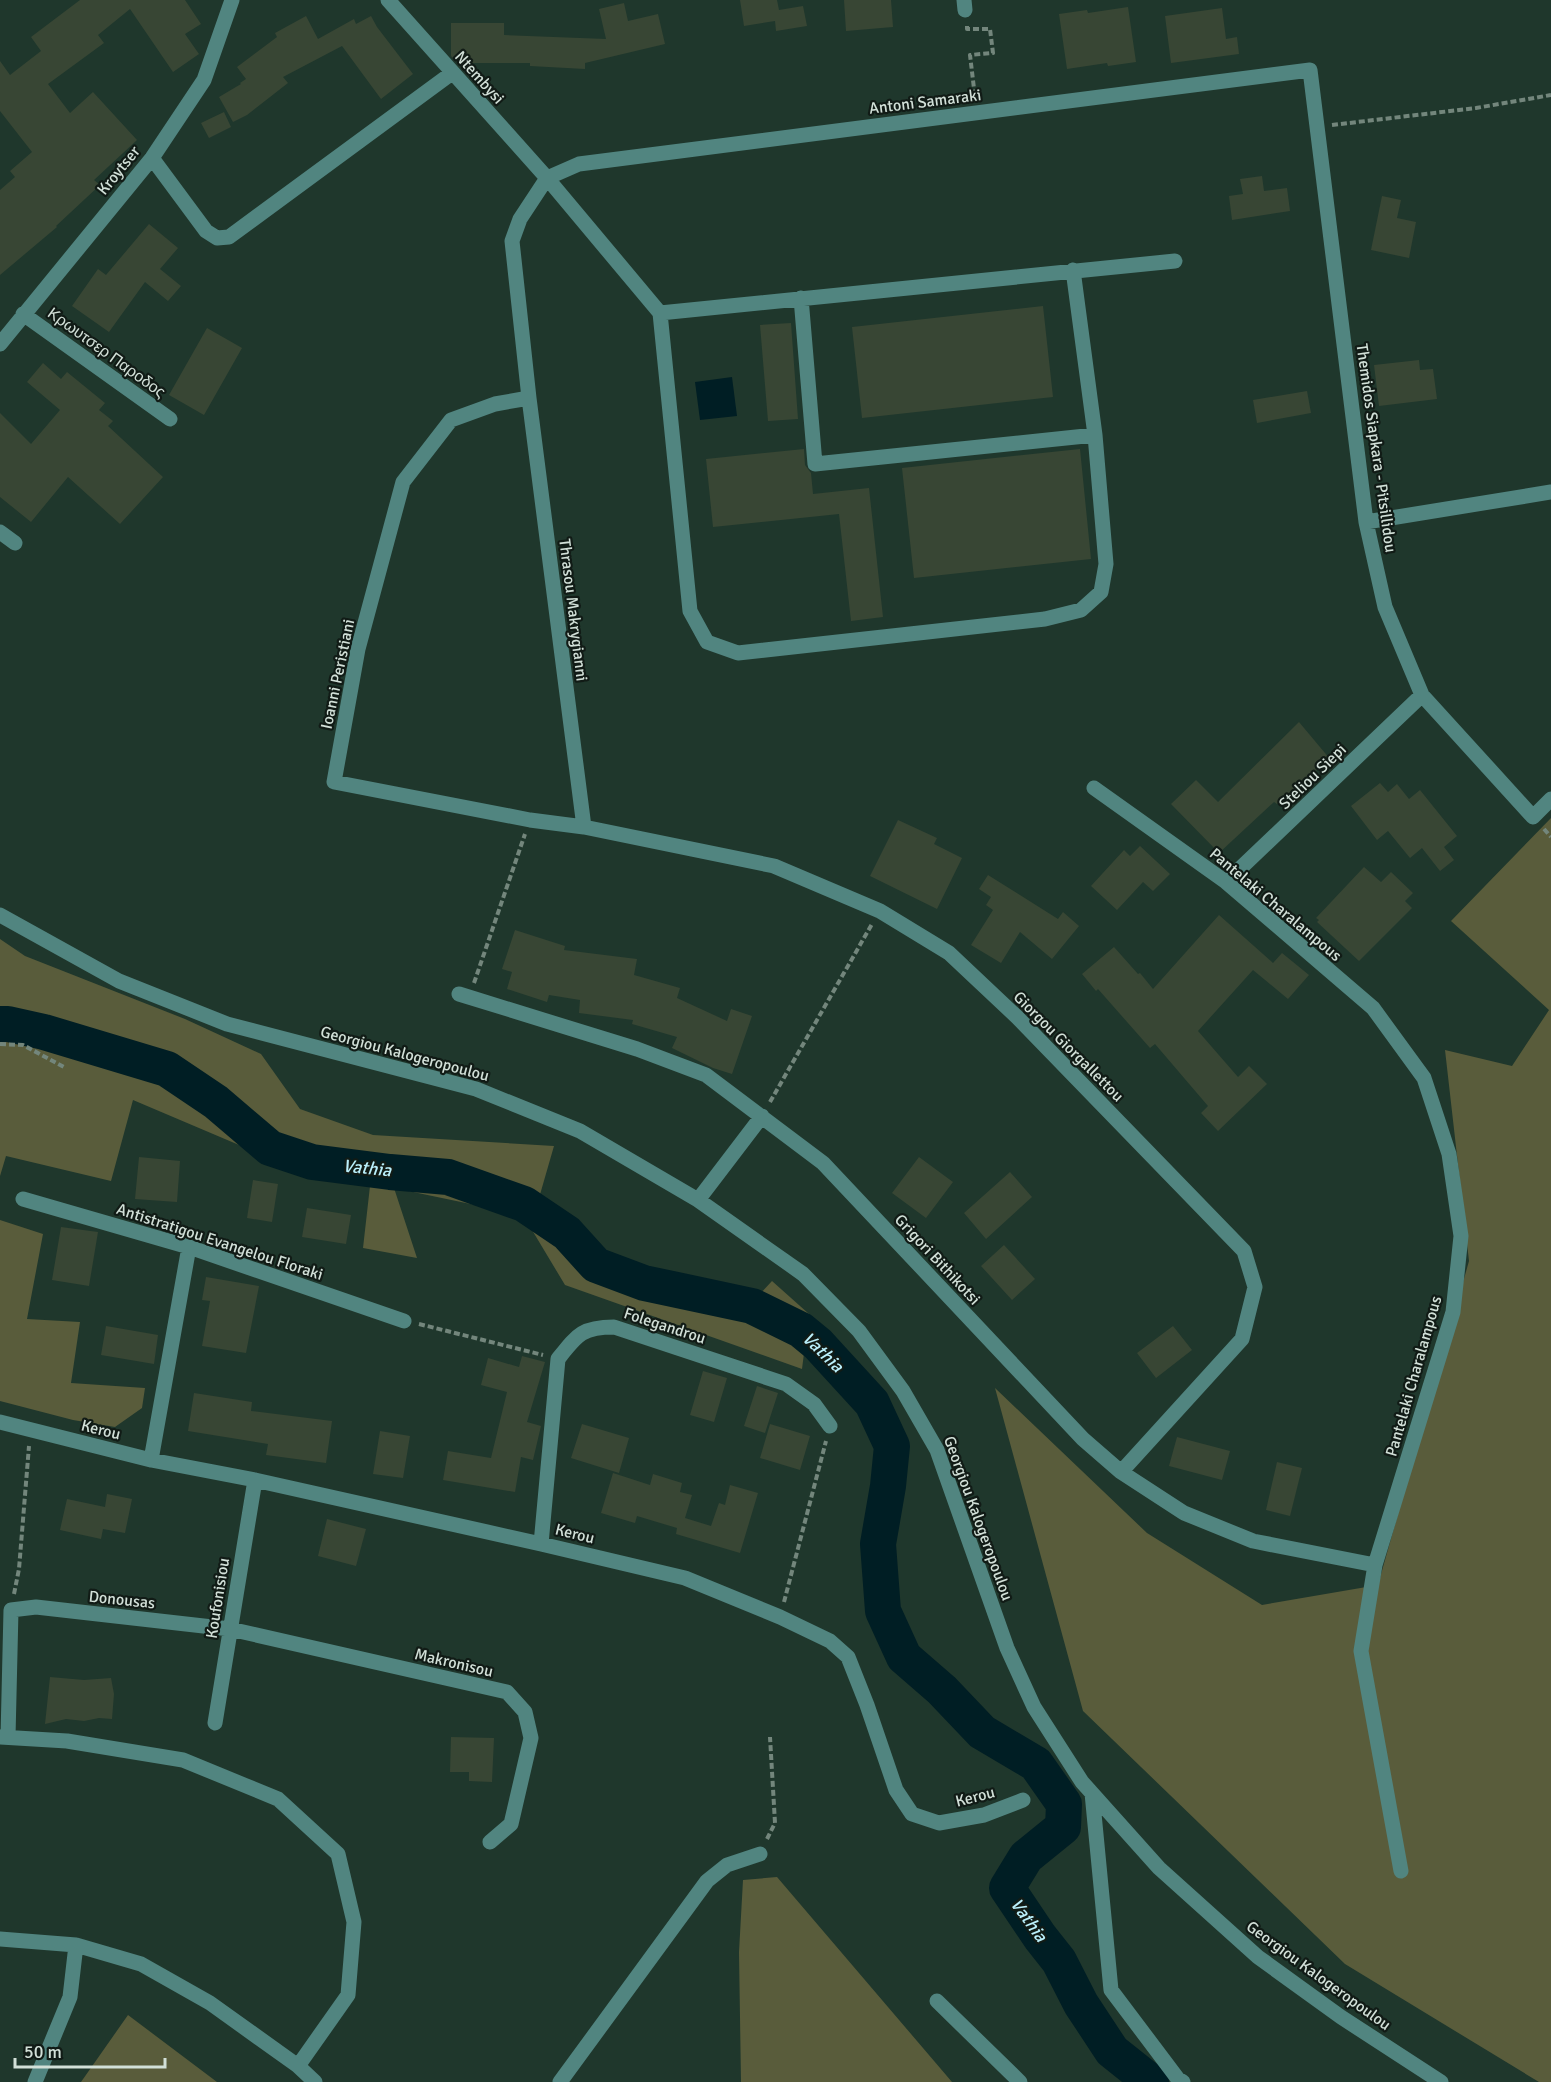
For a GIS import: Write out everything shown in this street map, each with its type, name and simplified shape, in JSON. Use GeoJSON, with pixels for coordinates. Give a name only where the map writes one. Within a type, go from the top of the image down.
{"type":"FeatureCollection","features":[{"type":"Feature","properties":{"kind":"street","name":"Kroytser"},"geometry":{"type":"LineString","coordinates":[[0,344],[152,158],[204,80],[232,0]]}},
{"type":"Feature","properties":{"kind":"street","name":"Ntembysi"},"geometry":{"type":"LineString","coordinates":[[388,0],[547,178],[660,313]]}},
{"type":"Feature","properties":{"kind":"street","name":"Themidos Siapkara - Pitsillidou"},"geometry":{"type":"LineString","coordinates":[[1310,70],[1366,522],[1385,607],[1422,695],[1533,818],[1551,799]]}},
{"type":"Feature","properties":{"kind":"street","name":"Antoni Samaraki"},"geometry":{"type":"LineString","coordinates":[[547,178],[579,164],[1310,70]]}},
{"type":"Feature","properties":{"kind":"street"},"geometry":{"type":"LineString","coordinates":[[152,158],[206,231],[218,238],[229,237],[452,73]]}},
{"type":"Feature","properties":{"kind":"street","name":"Thrasou Makrygianni"},"geometry":{"type":"LineString","coordinates":[[547,178],[520,219],[512,241],[529,398],[584,827]]}},
{"type":"Feature","properties":{"kind":"street"},"geometry":{"type":"LineString","coordinates":[[1073,270],[1095,435],[1106,564],[1101,592],[1081,610],[1045,619],[738,653],[707,642],[690,611],[660,313],[1073,270],[1175,261]]}},
{"type":"Feature","properties":{"kind":"street"},"geometry":{"type":"LineString","coordinates":[[801,298],[815,464],[1095,435]]}},
{"type":"Feature","properties":{"kind":"street","name":"Κρωυτσερ Παροδος"},"geometry":{"type":"LineString","coordinates":[[23,314],[170,419]]}},
{"type":"Feature","properties":{"kind":"street","name":"Ioanni Peristiani"},"geometry":{"type":"LineString","coordinates":[[529,398],[495,404],[451,420],[403,482],[358,649],[334,782],[530,820],[584,827]]}},
{"type":"Feature","properties":{"kind":"street"},"geometry":{"type":"LineString","coordinates":[[1366,522],[1551,492]]}},
{"type":"Feature","properties":{"kind":"street"},"geometry":{"type":"LineString","coordinates":[[0,532],[15,543]]}},
{"type":"Feature","properties":{"kind":"street","name":"Steliou Siepi"},"geometry":{"type":"LineString","coordinates":[[1226,882],[1422,695]]}},
{"type":"Feature","properties":{"kind":"street","name":"Pantelaki Charalampous"},"geometry":{"type":"LineString","coordinates":[[1094,788],[1226,882],[1373,1008],[1424,1078],[1449,1154],[1461,1236],[1453,1312],[1375,1566],[1361,1651],[1401,1871]]}},
{"type":"Feature","properties":{"kind":"street","name":"Giorgou Giorgallettou"},"geometry":{"type":"LineString","coordinates":[[584,827],[774,866],[880,910],[949,953],[1017,1017],[1244,1251],[1254,1287],[1242,1339],[1121,1472]]}},
{"type":"Feature","properties":{"kind":"street","name":"Georgiou Kalogeropoulou"},"geometry":{"type":"LineString","coordinates":[[0,915],[119,981],[227,1024],[487,1093],[580,1131],[698,1200],[803,1274],[859,1331],[903,1391],[937,1450],[1007,1648],[1034,1707],[1082,1782],[1159,1868],[1258,1957],[1341,2018],[1441,2082]]}},
{"type":"Feature","properties":{"kind":"street","name":"Grigori Bithikotsi"},"geometry":{"type":"LineString","coordinates":[[464,996],[637,1049],[706,1075],[823,1163],[1083,1438],[1121,1472],[1184,1513],[1253,1540],[1375,1566]]}},
{"type":"Feature","properties":{"kind":"street"},"geometry":{"type":"LineString","coordinates":[[698,1200],[762,1116]]}},
{"type":"Feature","properties":{"kind":"street","name":"Antistratigou Evangelou Floraki"},"geometry":{"type":"LineString","coordinates":[[23,1199],[189,1247],[404,1321]]}},
{"type":"Feature","properties":{"kind":"street"},"geometry":{"type":"LineString","coordinates":[[151,1460],[189,1247]]}},
{"type":"Feature","properties":{"kind":"street","name":"Folegandrou"},"geometry":{"type":"LineString","coordinates":[[558,1359],[577,1336],[596,1327],[614,1327],[786,1384],[814,1404],[830,1426]]}},
{"type":"Feature","properties":{"kind":"street"},"geometry":{"type":"LineString","coordinates":[[541,1544],[558,1359]]}},
{"type":"Feature","properties":{"kind":"street","name":"Kerou"},"geometry":{"type":"LineString","coordinates":[[0,1422],[151,1460],[255,1480],[685,1578],[780,1617],[830,1641],[848,1657],[896,1790],[912,1814],[939,1823],[984,1815],[1023,1800]]}},
{"type":"Feature","properties":{"kind":"street","name":"Koufonisiou"},"geometry":{"type":"LineString","coordinates":[[215,1723],[255,1480]]}},
{"type":"Feature","properties":{"kind":"street","name":"Donousas"},"geometry":{"type":"LineString","coordinates":[[11,1610],[36,1607],[230,1629]]}},
{"type":"Feature","properties":{"kind":"street"},"geometry":{"type":"LineString","coordinates":[[11,1610],[4,1737],[67,1742],[183,1760],[278,1799],[338,1854],[354,1922],[348,1995],[298,2066]]}},
{"type":"Feature","properties":{"kind":"street","name":"Makronisou"},"geometry":{"type":"LineString","coordinates":[[230,1629],[507,1692],[525,1712],[531,1738],[511,1824],[490,1842]]}},
{"type":"Feature","properties":{"kind":"street"},"geometry":{"type":"LineString","coordinates":[[1092,1793],[1111,1990],[1178,2079],[1183,2082]]}},
{"type":"Feature","properties":{"kind":"street"},"geometry":{"type":"LineString","coordinates":[[560,2082],[707,1881],[727,1865],[760,1854]]}},
{"type":"Feature","properties":{"kind":"street"},"geometry":{"type":"LineString","coordinates":[[0,1939],[76,1945],[141,1964],[210,2002],[298,2066],[315,2082]]}},
{"type":"Feature","properties":{"kind":"street"},"geometry":{"type":"LineString","coordinates":[[35,2082],[70,1997],[76,1945]]}},
{"type":"Feature","properties":{"kind":"street"},"geometry":{"type":"LineString","coordinates":[[937,2001],[1020,2082]]}},
{"type":"Feature","properties":{"kind":"path"},"geometry":{"type":"LineString","coordinates":[[965,5],[967,29],[990,29],[993,53],[970,56],[973,76]]}},
{"type":"Feature","properties":{"kind":"path"},"geometry":{"type":"LineString","coordinates":[[1317,126],[1476,108],[1551,95]]}},
{"type":"Feature","properties":{"kind":"path"},"geometry":{"type":"LineString","coordinates":[[464,996],[530,820]]}},
{"type":"Feature","properties":{"kind":"path"},"geometry":{"type":"LineString","coordinates":[[762,1116],[880,910]]}},
{"type":"Feature","properties":{"kind":"path"},"geometry":{"type":"LineString","coordinates":[[0,1044],[23,1045],[64,1067]]}},
{"type":"Feature","properties":{"kind":"path"},"geometry":{"type":"LineString","coordinates":[[404,1321],[558,1359]]}},
{"type":"Feature","properties":{"kind":"path"},"geometry":{"type":"LineString","coordinates":[[780,1617],[830,1426]]}},
{"type":"Feature","properties":{"kind":"path"},"geometry":{"type":"LineString","coordinates":[[11,1610],[19,1569],[30,1430]]}},
{"type":"Feature","properties":{"kind":"path"},"geometry":{"type":"LineString","coordinates":[[760,1854],[775,1823],[770,1737]]}},
{"type":"Feature","properties":{"kind":"green space"},"geometry":{"type":"Polygon","coordinates":[[[1551,818],[1551,2082],[1539,2082],[1345,1964],[1083,1711],[995,1388],[1147,1533],[1262,1605],[1378,1585],[1469,1261],[1445,1050],[1512,1066],[1549,1010],[1451,921],[1551,818]]]}},
{"type":"Feature","properties":{"kind":"green space"},"geometry":{"type":"Polygon","coordinates":[[[0,939],[25,956],[185,1019],[261,1054],[300,1109],[373,1135],[554,1146],[539,1198],[609,1254],[741,1314],[772,1281],[809,1314],[802,1369],[565,1285],[523,1215],[394,1188],[417,1258],[363,1248],[370,1186],[302,1177],[239,1145],[133,1100],[111,1181],[6,1156],[0,1176],[0,939]]]}},
{"type":"Feature","properties":{"kind":"green space"},"geometry":{"type":"Polygon","coordinates":[[[0,1220],[43,1234],[27,1319],[80,1322],[71,1383],[145,1388],[142,1408],[115,1427],[73,1420],[0,1401],[0,1220]]]}},
{"type":"Feature","properties":{"kind":"green space"},"geometry":{"type":"Polygon","coordinates":[[[777,1877],[952,2082],[741,2082],[739,1952],[743,1880],[777,1877]]]}},
{"type":"Feature","properties":{"kind":"green space"},"geometry":{"type":"Polygon","coordinates":[[[128,2015],[217,2082],[81,2082],[128,2015]]]}},
{"type":"Feature","properties":{"kind":"water"},"geometry":{"type":"Polygon","coordinates":[[[732,377],[737,416],[700,420],[695,382],[732,377]]]}},
{"type":"Feature","properties":{"kind":"building"},"geometry":{"type":"Polygon","coordinates":[[[80,0],[185,0],[201,24],[185,34],[199,54],[173,72],[130,9],[98,35],[104,43],[48,84],[70,113],[93,92],[137,140],[94,180],[100,185],[57,227],[0,275],[0,190],[15,177],[10,171],[32,152],[0,111],[0,61],[10,75],[41,51],[31,37],[80,0]]]}},
{"type":"Feature","properties":{"kind":"building"},"geometry":{"type":"Polygon","coordinates":[[[740,0],[777,0],[779,10],[803,6],[807,26],[776,31],[775,21],[744,26],[740,0]]]}},
{"type":"Feature","properties":{"kind":"building"},"geometry":{"type":"Polygon","coordinates":[[[844,0],[891,0],[893,27],[846,31],[844,0]]]}},
{"type":"Feature","properties":{"kind":"building"},"geometry":{"type":"Polygon","coordinates":[[[624,3],[628,21],[658,14],[665,44],[585,63],[585,69],[530,66],[530,63],[458,63],[451,56],[451,23],[504,23],[504,35],[606,39],[599,9],[624,3]]]}},
{"type":"Feature","properties":{"kind":"building"},"geometry":{"type":"Polygon","coordinates":[[[1128,7],[1136,62],[1108,66],[1107,63],[1067,69],[1059,14],[1087,10],[1088,13],[1128,7]]]}},
{"type":"Feature","properties":{"kind":"building"},"geometry":{"type":"Polygon","coordinates":[[[1222,8],[1226,39],[1237,37],[1239,54],[1171,63],[1165,16],[1222,8]]]}},
{"type":"Feature","properties":{"kind":"building"},"geometry":{"type":"Polygon","coordinates":[[[306,16],[318,39],[354,19],[356,24],[371,16],[413,74],[381,99],[342,46],[283,77],[288,83],[247,115],[233,122],[219,97],[246,79],[237,67],[277,37],[275,33],[306,16]]]}},
{"type":"Feature","properties":{"kind":"building"},"geometry":{"type":"Polygon","coordinates":[[[224,112],[231,127],[209,138],[201,123],[224,112]]]}},
{"type":"Feature","properties":{"kind":"building"},"geometry":{"type":"Polygon","coordinates":[[[1262,176],[1264,191],[1287,188],[1290,211],[1232,220],[1229,196],[1243,194],[1240,179],[1262,176]]]}},
{"type":"Feature","properties":{"kind":"building"},"geometry":{"type":"Polygon","coordinates":[[[1382,196],[1401,200],[1397,218],[1416,222],[1409,258],[1371,250],[1382,196]]]}},
{"type":"Feature","properties":{"kind":"building"},"geometry":{"type":"Polygon","coordinates":[[[149,224],[178,248],[160,269],[181,286],[168,301],[145,282],[109,332],[72,306],[98,269],[106,275],[149,224]]]}},
{"type":"Feature","properties":{"kind":"building"},"geometry":{"type":"Polygon","coordinates":[[[1043,306],[1053,397],[862,418],[852,327],[1043,306]]]}},
{"type":"Feature","properties":{"kind":"building"},"geometry":{"type":"Polygon","coordinates":[[[791,323],[798,419],[768,421],[760,325],[791,323]]]}},
{"type":"Feature","properties":{"kind":"building"},"geometry":{"type":"Polygon","coordinates":[[[207,328],[242,348],[204,415],[169,395],[207,328]]]}},
{"type":"Feature","properties":{"kind":"building"},"geometry":{"type":"Polygon","coordinates":[[[1419,360],[1420,370],[1433,369],[1437,399],[1379,406],[1374,365],[1419,360]]]}},
{"type":"Feature","properties":{"kind":"building"},"geometry":{"type":"Polygon","coordinates":[[[43,363],[61,379],[67,372],[105,403],[99,410],[113,421],[108,426],[163,477],[120,524],[68,477],[31,522],[0,497],[0,413],[31,444],[60,410],[27,382],[43,363]]]}},
{"type":"Feature","properties":{"kind":"building"},"geometry":{"type":"Polygon","coordinates":[[[1307,391],[1311,413],[1257,423],[1253,400],[1307,391]]]}},
{"type":"Feature","properties":{"kind":"building"},"geometry":{"type":"Polygon","coordinates":[[[804,449],[805,465],[811,473],[813,494],[869,488],[883,617],[851,621],[839,514],[713,527],[706,459],[804,449]]]}},
{"type":"Feature","properties":{"kind":"building"},"geometry":{"type":"Polygon","coordinates":[[[1080,449],[1091,559],[914,578],[902,468],[1080,449]]]}},
{"type":"Feature","properties":{"kind":"building"},"geometry":{"type":"Polygon","coordinates":[[[1299,722],[1330,759],[1277,804],[1274,802],[1219,853],[1171,804],[1196,780],[1218,802],[1299,722]]]}},
{"type":"Feature","properties":{"kind":"building"},"geometry":{"type":"Polygon","coordinates":[[[1380,783],[1388,792],[1397,784],[1409,799],[1420,790],[1457,836],[1444,847],[1454,860],[1440,871],[1422,848],[1410,858],[1388,831],[1377,840],[1351,806],[1380,783]]]}},
{"type":"Feature","properties":{"kind":"building"},"geometry":{"type":"Polygon","coordinates":[[[898,820],[937,838],[934,844],[962,858],[937,909],[870,876],[898,820]]]}},
{"type":"Feature","properties":{"kind":"building"},"geometry":{"type":"Polygon","coordinates":[[[1140,846],[1170,874],[1153,891],[1143,882],[1117,910],[1091,886],[1124,850],[1130,856],[1140,846]]]}},
{"type":"Feature","properties":{"kind":"building"},"geometry":{"type":"Polygon","coordinates":[[[1364,867],[1381,882],[1391,872],[1413,893],[1405,901],[1412,908],[1359,961],[1317,922],[1319,920],[1316,918],[1364,867]]]}},
{"type":"Feature","properties":{"kind":"building"},"geometry":{"type":"Polygon","coordinates":[[[988,875],[1058,919],[1063,912],[1079,926],[1052,959],[1020,932],[1001,963],[971,945],[993,910],[986,905],[991,897],[979,889],[988,875]]]}},
{"type":"Feature","properties":{"kind":"building"},"geometry":{"type":"Polygon","coordinates":[[[1219,915],[1273,963],[1282,953],[1309,975],[1288,999],[1253,970],[1198,1031],[1238,1077],[1249,1066],[1267,1084],[1218,1131],[1201,1113],[1208,1106],[1155,1044],[1150,1048],[1082,974],[1114,947],[1153,989],[1219,915]]]}},
{"type":"Feature","properties":{"kind":"building"},"geometry":{"type":"Polygon","coordinates":[[[515,930],[565,946],[564,950],[637,959],[634,975],[680,988],[677,998],[727,1021],[731,1009],[752,1016],[732,1074],[713,1068],[672,1048],[677,1037],[632,1024],[633,1020],[579,1013],[580,1000],[549,995],[547,1002],[507,989],[512,972],[502,969],[515,930]]]}},
{"type":"Feature","properties":{"kind":"building"},"geometry":{"type":"Polygon","coordinates":[[[139,1157],[180,1161],[177,1202],[135,1199],[139,1157]]]}},
{"type":"Feature","properties":{"kind":"building"},"geometry":{"type":"Polygon","coordinates":[[[919,1157],[953,1182],[926,1218],[892,1193],[919,1157]]]}},
{"type":"Feature","properties":{"kind":"building"},"geometry":{"type":"Polygon","coordinates":[[[1010,1172],[1032,1197],[986,1239],[964,1213],[1010,1172]]]}},
{"type":"Feature","properties":{"kind":"building"},"geometry":{"type":"Polygon","coordinates":[[[253,1180],[278,1184],[272,1222],[247,1218],[253,1180]]]}},
{"type":"Feature","properties":{"kind":"building"},"geometry":{"type":"Polygon","coordinates":[[[307,1208],[351,1215],[346,1244],[302,1237],[307,1208]]]}},
{"type":"Feature","properties":{"kind":"building"},"geometry":{"type":"Polygon","coordinates":[[[61,1227],[98,1232],[89,1286],[52,1280],[61,1227]]]}},
{"type":"Feature","properties":{"kind":"building"},"geometry":{"type":"Polygon","coordinates":[[[1004,1245],[1035,1279],[1012,1300],[981,1266],[1004,1245]]]}},
{"type":"Feature","properties":{"kind":"building"},"geometry":{"type":"Polygon","coordinates":[[[206,1277],[259,1286],[246,1353],[202,1346],[210,1301],[202,1300],[206,1277]]]}},
{"type":"Feature","properties":{"kind":"building"},"geometry":{"type":"Polygon","coordinates":[[[106,1326],[158,1335],[154,1364],[101,1355],[106,1326]]]}},
{"type":"Feature","properties":{"kind":"building"},"geometry":{"type":"Polygon","coordinates":[[[1173,1326],[1192,1350],[1156,1378],[1137,1353],[1173,1326]]]}},
{"type":"Feature","properties":{"kind":"building"},"geometry":{"type":"Polygon","coordinates":[[[522,1356],[545,1362],[527,1422],[541,1426],[533,1460],[521,1457],[515,1492],[443,1480],[448,1451],[491,1458],[507,1392],[481,1385],[488,1358],[519,1367],[522,1356]]]}},
{"type":"Feature","properties":{"kind":"building"},"geometry":{"type":"Polygon","coordinates":[[[703,1371],[727,1378],[714,1422],[690,1415],[703,1371]]]}},
{"type":"Feature","properties":{"kind":"building"},"geometry":{"type":"Polygon","coordinates":[[[757,1386],[778,1393],[765,1433],[744,1426],[757,1386]]]}},
{"type":"Feature","properties":{"kind":"building"},"geometry":{"type":"Polygon","coordinates":[[[194,1393],[252,1402],[251,1411],[332,1421],[326,1463],[266,1455],[268,1444],[188,1431],[194,1393]]]}},
{"type":"Feature","properties":{"kind":"building"},"geometry":{"type":"Polygon","coordinates":[[[582,1424],[629,1438],[619,1473],[571,1458],[582,1424]]]}},
{"type":"Feature","properties":{"kind":"building"},"geometry":{"type":"Polygon","coordinates":[[[770,1424],[810,1436],[800,1470],[760,1458],[770,1424]]]}},
{"type":"Feature","properties":{"kind":"building"},"geometry":{"type":"Polygon","coordinates":[[[380,1431],[410,1436],[403,1478],[373,1474],[380,1431]]]}},
{"type":"Feature","properties":{"kind":"building"},"geometry":{"type":"Polygon","coordinates":[[[1177,1437],[1230,1451],[1222,1480],[1169,1466],[1177,1437]]]}},
{"type":"Feature","properties":{"kind":"building"},"geometry":{"type":"Polygon","coordinates":[[[1277,1462],[1302,1468],[1290,1516],[1266,1510],[1277,1462]]]}},
{"type":"Feature","properties":{"kind":"building"},"geometry":{"type":"Polygon","coordinates":[[[613,1473],[650,1485],[653,1474],[682,1483],[680,1492],[692,1495],[685,1518],[711,1526],[719,1503],[725,1505],[730,1485],[758,1493],[740,1553],[676,1534],[677,1528],[637,1516],[635,1523],[601,1513],[613,1473]]]}},
{"type":"Feature","properties":{"kind":"building"},"geometry":{"type":"Polygon","coordinates":[[[107,1494],[132,1499],[125,1533],[103,1529],[101,1539],[60,1530],[67,1499],[105,1507],[107,1494]]]}},
{"type":"Feature","properties":{"kind":"building"},"geometry":{"type":"Polygon","coordinates":[[[327,1519],[366,1529],[356,1566],[318,1556],[327,1519]]]}},
{"type":"Feature","properties":{"kind":"building"},"geometry":{"type":"Polygon","coordinates":[[[50,1677],[84,1680],[111,1678],[114,1694],[112,1719],[99,1718],[84,1721],[66,1719],[45,1724],[50,1677]]]}},
{"type":"Feature","properties":{"kind":"building"},"geometry":{"type":"Polygon","coordinates":[[[451,1737],[494,1738],[492,1782],[469,1781],[469,1772],[450,1772],[451,1737]]]}},
{"type":"Feature","properties":{"kind":"waterway","name":"Vathia"},"geometry":{"type":"LineString","coordinates":[[0,1024],[44,1032],[167,1069],[216,1102],[270,1148],[312,1162],[448,1177],[524,1204],[567,1233],[596,1265],[644,1283],[752,1306],[801,1330],[818,1344],[872,1403],[892,1446],[878,1544],[883,1611],[904,1657],[942,1690],[982,1732],[1036,1764],[1064,1804],[1063,1827],[1026,1857],[1007,1888],[1059,1961],[1081,2004],[1112,2051],[1151,2082]]}}]}
